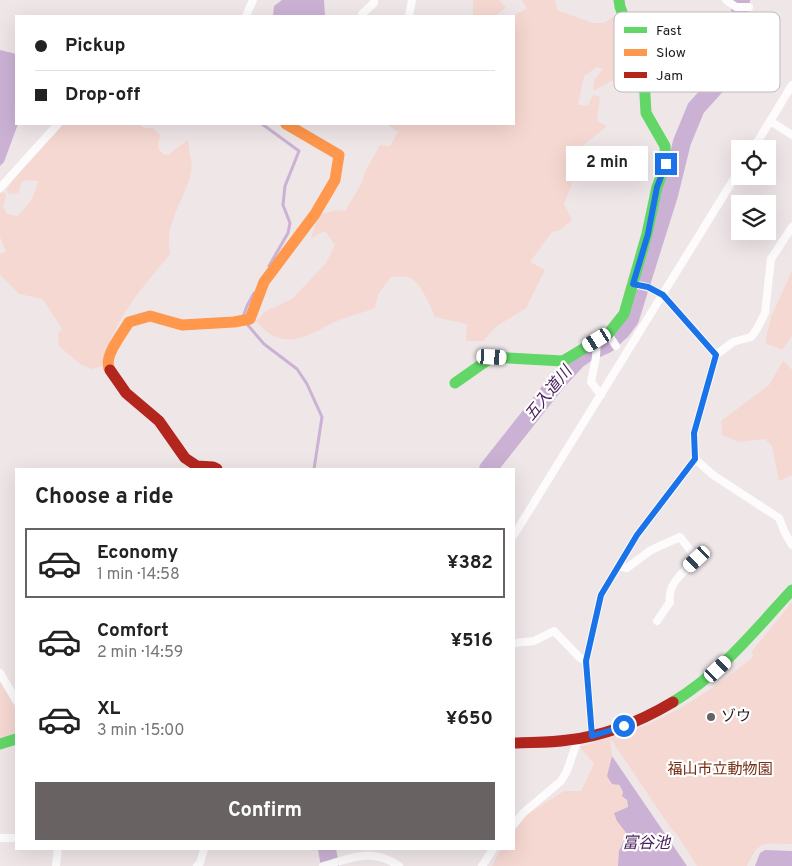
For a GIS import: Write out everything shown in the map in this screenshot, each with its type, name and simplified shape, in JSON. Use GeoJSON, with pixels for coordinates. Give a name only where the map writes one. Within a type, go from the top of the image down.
{"type":"FeatureCollection","features":[{"type":"Feature","properties":{"kind":"street"},"geometry":{"type":"LineString","coordinates":[[246,15],[253,0]]}},
{"type":"Feature","properties":{"kind":"street"},"geometry":{"type":"LineString","coordinates":[[362,14],[374,3],[374,0]]}},
{"type":"Feature","properties":{"kind":"street"},"geometry":{"type":"LineString","coordinates":[[409,15],[412,0]]}},
{"type":"Feature","properties":{"kind":"street"},"geometry":{"type":"LineString","coordinates":[[726,0],[736,7],[749,8]]}},
{"type":"Feature","properties":{"kind":"street"},"geometry":{"type":"LineString","coordinates":[[758,140],[792,85]]}},
{"type":"Feature","properties":{"kind":"street"},"geometry":{"type":"LineString","coordinates":[[455,383],[492,357],[563,361],[608,334],[624,314],[648,234],[657,187],[666,164],[665,146],[646,113],[645,92]]}},
{"type":"Feature","properties":{"kind":"street"},"geometry":{"type":"LineString","coordinates":[[770,121],[792,135]]}},
{"type":"Feature","properties":{"kind":"street"},"geometry":{"type":"LineString","coordinates":[[0,188],[57,125]]}},
{"type":"Feature","properties":{"kind":"street"},"geometry":{"type":"LineString","coordinates":[[215,468],[197,466],[185,458],[159,421],[126,393],[108,367],[108,357],[129,322],[150,316],[182,324],[234,322],[250,319],[264,282],[315,214],[335,180],[339,155],[288,125]]}},
{"type":"Feature","properties":{"kind":"street"},"geometry":{"type":"LineString","coordinates":[[515,534],[731,184]]}},
{"type":"Feature","properties":{"kind":"street"},"geometry":{"type":"LineString","coordinates":[[592,736],[586,661],[601,595],[637,535],[695,459],[694,433],[716,355],[733,342],[751,337],[757,329],[765,313],[771,259],[792,227]]}},
{"type":"Feature","properties":{"kind":"street"},"geometry":{"type":"LineString","coordinates":[[633,284],[648,287],[663,295],[716,355]]}},
{"type":"Feature","properties":{"kind":"street"},"geometry":{"type":"LineString","coordinates":[[608,334],[616,346]]}},
{"type":"Feature","properties":{"kind":"street"},"geometry":{"type":"LineString","coordinates":[[597,340],[591,382],[600,395]]}},
{"type":"Feature","properties":{"kind":"street"},"geometry":{"type":"LineString","coordinates":[[695,459],[713,475],[779,518],[792,545]]}},
{"type":"Feature","properties":{"kind":"street"},"geometry":{"type":"LineString","coordinates":[[618,566],[627,568],[651,550],[680,538],[697,559],[677,578],[668,594],[670,602],[657,621]]}},
{"type":"Feature","properties":{"kind":"street"},"geometry":{"type":"LineString","coordinates":[[515,742],[578,739],[612,731],[649,716],[682,698],[733,656],[792,590]]}},
{"type":"Feature","properties":{"kind":"street"},"geometry":{"type":"LineString","coordinates":[[515,643],[534,641],[554,631],[580,658],[586,661]]}},
{"type":"Feature","properties":{"kind":"street"},"geometry":{"type":"LineString","coordinates":[[0,673],[15,698]]}},
{"type":"Feature","properties":{"kind":"street"},"geometry":{"type":"LineString","coordinates":[[0,744],[15,739]]}},
{"type":"Feature","properties":{"kind":"street"},"geometry":{"type":"LineString","coordinates":[[515,823],[523,813],[562,781],[568,771],[578,739]]}},
{"type":"Feature","properties":{"kind":"street"},"geometry":{"type":"LineString","coordinates":[[0,838],[15,838]]}},
{"type":"Feature","properties":{"kind":"street"},"geometry":{"type":"LineString","coordinates":[[56,866],[58,850]]}},
{"type":"Feature","properties":{"kind":"street"},"geometry":{"type":"LineString","coordinates":[[197,866],[200,863],[204,850]]}},
{"type":"Feature","properties":{"kind":"street"},"geometry":{"type":"LineString","coordinates":[[482,866],[492,850]]}},
{"type":"Feature","properties":{"kind":"street"},"geometry":{"type":"LineString","coordinates":[[323,866],[364,854],[380,857],[400,866]]}},
{"type":"Feature","properties":{"kind":"green space"},"geometry":{"type":"Polygon","coordinates":[[[473,0],[499,0],[506,7],[497,15],[473,15],[473,0]]]}},
{"type":"Feature","properties":{"kind":"green space"},"geometry":{"type":"Polygon","coordinates":[[[522,0],[555,0],[557,10],[593,23],[604,23],[614,16],[614,81],[593,91],[594,80],[603,69],[597,67],[584,76],[578,105],[588,106],[593,95],[600,97],[597,121],[607,126],[576,151],[575,176],[564,204],[572,220],[560,230],[552,232],[530,262],[545,270],[526,308],[497,326],[483,341],[466,341],[467,324],[435,317],[417,283],[407,277],[391,277],[378,294],[375,308],[342,319],[312,334],[294,339],[276,337],[266,331],[256,321],[266,311],[292,299],[326,263],[335,245],[325,231],[311,238],[318,215],[336,210],[345,211],[360,186],[367,168],[380,145],[390,146],[398,132],[388,125],[515,125],[514,15],[527,9],[522,0]]]}},
{"type":"Feature","properties":{"kind":"green space"},"geometry":{"type":"Polygon","coordinates":[[[61,125],[140,125],[144,128],[153,128],[160,135],[158,148],[163,154],[168,155],[188,140],[191,172],[172,222],[169,242],[170,254],[129,306],[113,335],[103,366],[91,369],[80,364],[59,346],[58,334],[62,329],[43,299],[19,294],[0,275],[0,254],[6,251],[0,237],[0,194],[4,192],[6,196],[3,206],[7,214],[17,216],[24,209],[33,196],[38,181],[27,180],[22,182],[18,193],[8,194],[7,189],[30,157],[61,125]]]}},
{"type":"Feature","properties":{"kind":"green space"},"geometry":{"type":"Polygon","coordinates":[[[792,271],[792,336],[782,350],[765,343],[771,317],[792,271]]]}},
{"type":"Feature","properties":{"kind":"green space"},"geometry":{"type":"Polygon","coordinates":[[[783,361],[792,370],[792,475],[779,481],[772,446],[765,439],[739,442],[722,435],[721,421],[769,385],[783,361]]]}},
{"type":"Feature","properties":{"kind":"green space","name":"福山市立動物園"},"geometry":{"type":"Polygon","coordinates":[[[792,602],[792,844],[764,844],[755,851],[747,866],[697,866],[610,738],[612,756],[607,776],[621,789],[628,808],[622,810],[623,828],[627,834],[619,851],[619,866],[492,866],[500,850],[515,850],[515,831],[526,815],[564,791],[581,791],[594,764],[580,747],[660,719],[715,686],[753,657],[752,651],[792,602]]]}},
{"type":"Feature","properties":{"kind":"green space"},"geometry":{"type":"Polygon","coordinates":[[[0,681],[15,708],[15,733],[0,738],[0,681]]]}},
{"type":"Feature","properties":{"kind":"water"},"geometry":{"type":"Polygon","coordinates":[[[282,0],[324,0],[325,15],[273,15],[274,6],[282,0]]]}},
{"type":"Feature","properties":{"kind":"water"},"geometry":{"type":"Polygon","coordinates":[[[0,50],[15,54],[15,125],[18,125],[4,162],[0,166],[0,50]]]}},
{"type":"Feature","properties":{"kind":"water","name":"富谷池"},"geometry":{"type":"Polygon","coordinates":[[[612,756],[687,866],[618,866],[619,851],[627,834],[617,821],[614,813],[628,807],[627,800],[622,796],[623,792],[619,785],[612,784],[607,776],[612,756]]]}},
{"type":"Feature","properties":{"kind":"water"},"geometry":{"type":"Polygon","coordinates":[[[765,850],[792,851],[792,866],[755,866],[760,853],[765,850]]]}},
{"type":"Feature","properties":{"kind":"waterway","name":"五入道川"},"geometry":{"type":"LineString","coordinates":[[740,12],[741,0]]}},
{"type":"Feature","properties":{"kind":"waterway","name":"五入道川"},"geometry":{"type":"LineString","coordinates":[[489,468],[556,383],[577,360],[607,344],[621,331],[630,319],[669,195],[682,142],[696,108],[710,92]]}},
{"type":"Feature","properties":{"kind":"waterway"},"geometry":{"type":"LineString","coordinates":[[263,125],[299,151],[285,186],[283,205],[290,223],[288,233],[269,266]]}},
{"type":"Feature","properties":{"kind":"waterway"},"geometry":{"type":"LineString","coordinates":[[243,317],[254,293]]}},
{"type":"Feature","properties":{"kind":"waterway"},"geometry":{"type":"LineString","coordinates":[[246,323],[264,344],[297,369],[307,384],[322,417],[314,468]]}},
{"type":"Feature","properties":{"kind":"waterway","name":"五入道川"},"geometry":{"type":"LineString","coordinates":[[327,850],[330,866]]}},
{"type":"Feature","properties":{"kind":"traffic: fast"},"geometry":{"type":"LineString","coordinates":[[619,0],[622,12]]}},
{"type":"Feature","properties":{"kind":"traffic: fast"},"geometry":{"type":"LineString","coordinates":[[455,383],[492,357],[563,361],[608,334],[624,314],[647,234],[657,187],[666,164],[665,146],[646,113],[645,92]]}},
{"type":"Feature","properties":{"kind":"traffic: fast"},"geometry":{"type":"LineString","coordinates":[[673,702],[722,665],[792,590]]}},
{"type":"Feature","properties":{"kind":"traffic: fast"},"geometry":{"type":"LineString","coordinates":[[0,744],[15,739]]}},
{"type":"Feature","properties":{"kind":"traffic: slow"},"geometry":{"type":"LineString","coordinates":[[110,370],[108,365],[111,353],[129,322],[150,316],[182,325],[234,322],[250,319],[264,282],[315,214],[335,180],[339,155],[288,125]]}},
{"type":"Feature","properties":{"kind":"traffic: jam"},"geometry":{"type":"LineString","coordinates":[[110,370],[126,393],[159,421],[185,458],[197,466],[215,468]]}},
{"type":"Feature","properties":{"kind":"traffic: jam"},"geometry":{"type":"LineString","coordinates":[[515,743],[561,741],[596,735],[635,721],[673,702]]}},
{"type":"Feature","properties":{"kind":"place","name":"ゾウ"},"geometry":{"type":"Point","coordinates":[711,717]}},
{"type":"Feature","properties":{"kind":"route"},"geometry":{"type":"LineString","coordinates":[[624,726],[592,736],[586,661],[601,595],[637,535],[695,459],[694,433],[716,355],[663,295],[648,287],[633,284],[648,234],[657,187],[666,164]]}}]}
